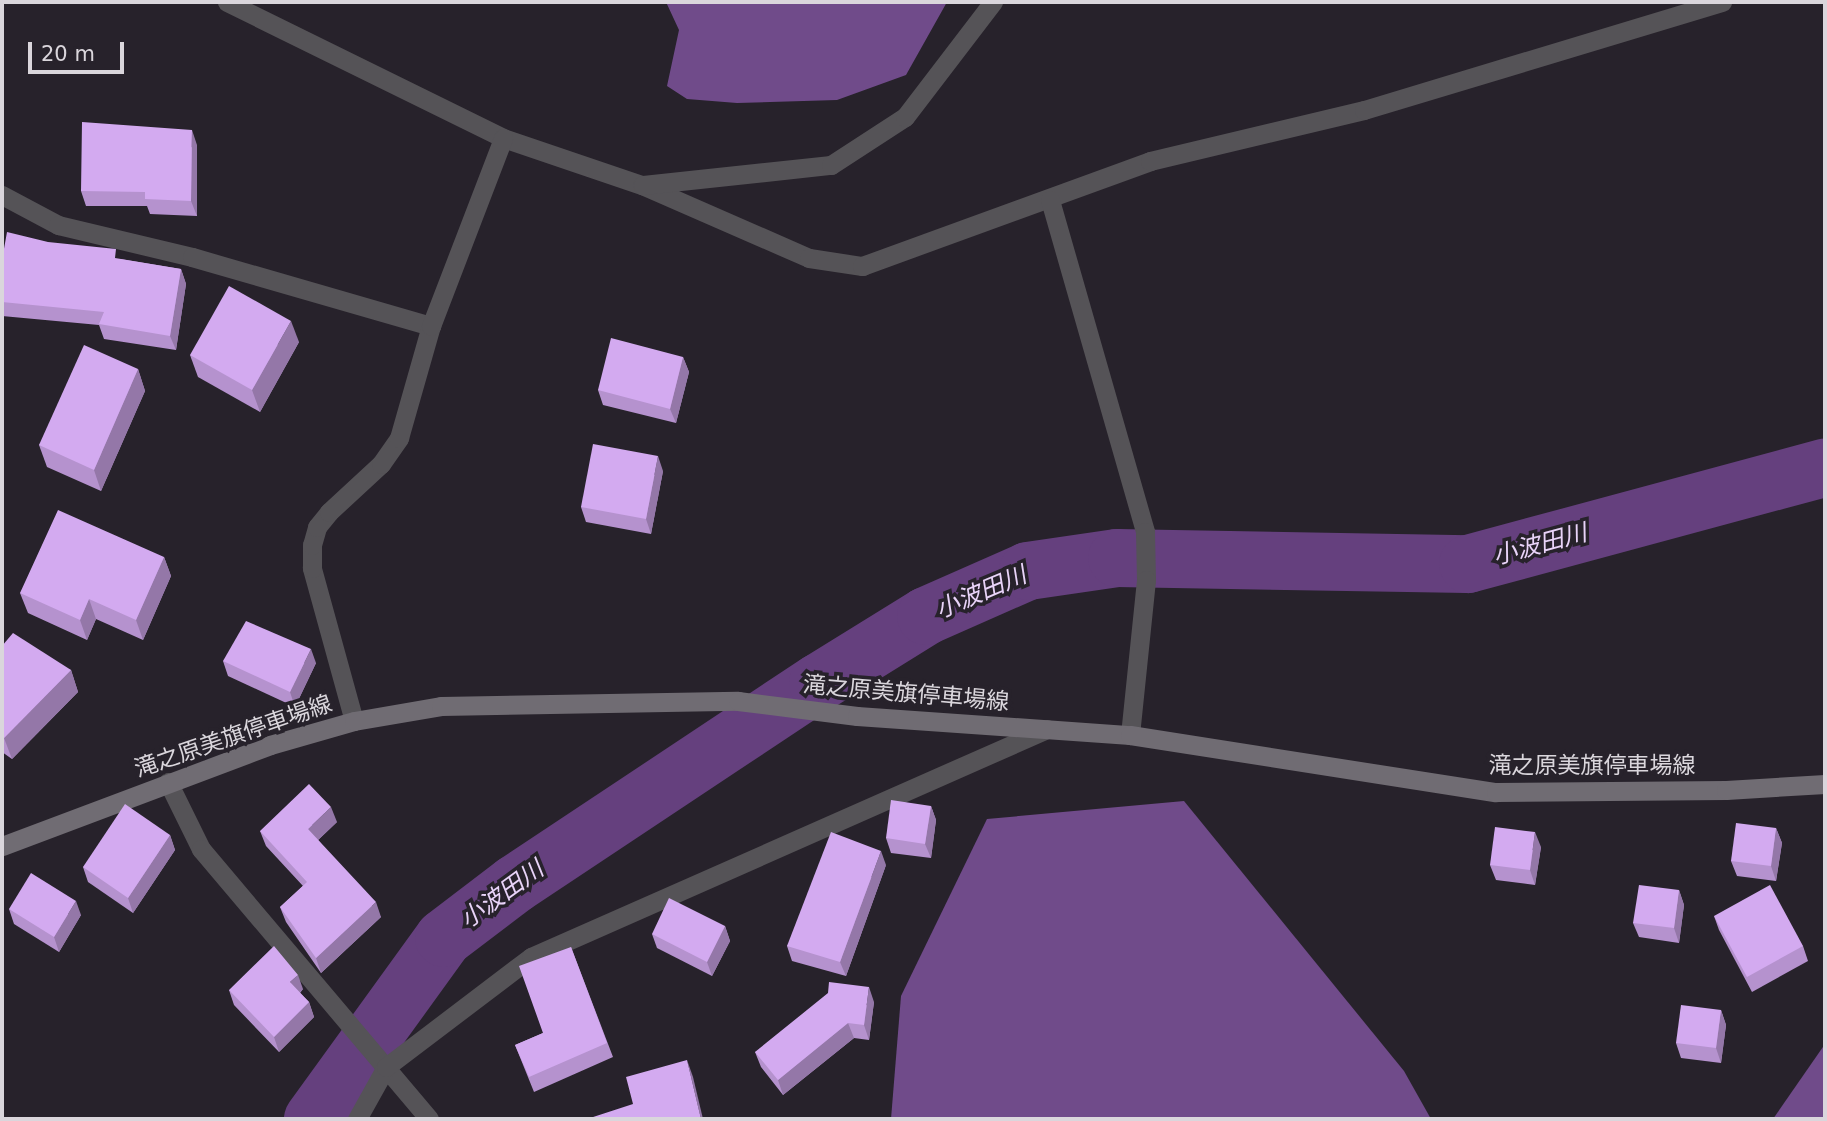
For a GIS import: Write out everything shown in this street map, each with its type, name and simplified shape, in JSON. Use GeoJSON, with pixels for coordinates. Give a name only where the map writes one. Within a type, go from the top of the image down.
{"type":"FeatureCollection","features":[{"type":"Feature","properties":{"kind":"main road","name":"滝之原美旗停車場線"},"geometry":{"type":"LineString","coordinates":[[2,846],[270,745],[354,721],[441,706],[738,701],[857,716],[1130,735],[1496,792],[1726,790],[1825,784]]}},
{"type":"Feature","properties":{"kind":"street"},"geometry":{"type":"LineString","coordinates":[[228,2],[503,138],[642,185],[809,258],[862,266],[1051,200],[1150,161],[1364,110],[1722,2]]}},
{"type":"Feature","properties":{"kind":"street"},"geometry":{"type":"LineString","coordinates":[[642,185],[831,165],[905,117],[993,2]]}},
{"type":"Feature","properties":{"kind":"street"},"geometry":{"type":"LineString","coordinates":[[354,721],[313,568],[312,545],[323,520],[382,464],[399,438],[431,326],[503,138]]}},
{"type":"Feature","properties":{"kind":"street"},"geometry":{"type":"LineString","coordinates":[[2,195],[58,225],[192,257],[431,326]]}},
{"type":"Feature","properties":{"kind":"street"},"geometry":{"type":"LineString","coordinates":[[1051,200],[1145,532],[1146,580],[1130,735]]}},
{"type":"Feature","properties":{"kind":"street"},"geometry":{"type":"LineString","coordinates":[[357,1119],[383,1062],[531,957],[1047,729]]}},
{"type":"Feature","properties":{"kind":"street"},"geometry":{"type":"LineString","coordinates":[[169,782],[201,849],[429,1119]]}},
{"type":"Feature","properties":{"kind":"shaded area"},"geometry":{"type":"Polygon","coordinates":[[[666,2],[947,2],[906,75],[837,100],[737,103],[687,99],[667,86],[679,30],[666,2]]]}},
{"type":"Feature","properties":{"kind":"shaded area"},"geometry":{"type":"Polygon","coordinates":[[[1184,801],[1404,1071],[1431,1119],[891,1119],[901,996],[987,819],[1184,801]]]}},
{"type":"Feature","properties":{"kind":"shaded area"},"geometry":{"type":"Polygon","coordinates":[[[1825,1044],[1825,1119],[1773,1119],[1825,1044]]]}},
{"type":"Feature","properties":{"kind":"building"},"geometry":{"type":"Polygon","coordinates":[[[82,122],[192,130],[191,201],[145,199],[145,192],[81,191],[82,122]]]}},
{"type":"Feature","properties":{"kind":"building"},"geometry":{"type":"Polygon","coordinates":[[[7,232],[48,242],[116,249],[115,258],[181,269],[170,336],[99,324],[104,312],[2,302],[2,260],[7,232]]]}},
{"type":"Feature","properties":{"kind":"building"},"geometry":{"type":"Polygon","coordinates":[[[229,286],[291,321],[252,390],[190,355],[229,286]]]}},
{"type":"Feature","properties":{"kind":"building"},"geometry":{"type":"Polygon","coordinates":[[[611,338],[683,357],[670,409],[598,390],[611,338]]]}},
{"type":"Feature","properties":{"kind":"building"},"geometry":{"type":"Polygon","coordinates":[[[84,345],[138,369],[94,470],[39,445],[84,345]]]}},
{"type":"Feature","properties":{"kind":"building"},"geometry":{"type":"Polygon","coordinates":[[[593,444],[658,456],[646,519],[581,507],[593,444]]]}},
{"type":"Feature","properties":{"kind":"building"},"geometry":{"type":"Polygon","coordinates":[[[58,510],[164,557],[136,620],[89,599],[80,620],[20,593],[58,510]]]}},
{"type":"Feature","properties":{"kind":"building"},"geometry":{"type":"Polygon","coordinates":[[[246,621],[311,649],[290,692],[223,661],[246,621]]]}},
{"type":"Feature","properties":{"kind":"building"},"geometry":{"type":"Polygon","coordinates":[[[13,633],[71,670],[4,738],[2,646],[13,633]]]}},
{"type":"Feature","properties":{"kind":"building"},"geometry":{"type":"Polygon","coordinates":[[[309,784],[331,807],[308,829],[376,902],[316,958],[280,907],[307,882],[260,831],[309,784]]]}},
{"type":"Feature","properties":{"kind":"building"},"geometry":{"type":"Polygon","coordinates":[[[891,800],[931,806],[925,844],[886,838],[891,800]]]}},
{"type":"Feature","properties":{"kind":"building"},"geometry":{"type":"Polygon","coordinates":[[[125,804],[170,835],[128,898],[83,867],[125,804]]]}},
{"type":"Feature","properties":{"kind":"building"},"geometry":{"type":"Polygon","coordinates":[[[1736,823],[1776,828],[1771,866],[1731,861],[1736,823]]]}},
{"type":"Feature","properties":{"kind":"building"},"geometry":{"type":"Polygon","coordinates":[[[1495,827],[1535,832],[1530,870],[1490,865],[1495,827]]]}},
{"type":"Feature","properties":{"kind":"building"},"geometry":{"type":"Polygon","coordinates":[[[831,832],[881,851],[840,962],[787,946],[831,832]]]}},
{"type":"Feature","properties":{"kind":"building"},"geometry":{"type":"Polygon","coordinates":[[[31,873],[76,901],[54,937],[9,909],[31,873]]]}},
{"type":"Feature","properties":{"kind":"building"},"geometry":{"type":"Polygon","coordinates":[[[1639,885],[1679,890],[1674,928],[1633,923],[1639,885]]]}},
{"type":"Feature","properties":{"kind":"building"},"geometry":{"type":"Polygon","coordinates":[[[1770,885],[1803,946],[1747,977],[1714,916],[1770,885]]]}},
{"type":"Feature","properties":{"kind":"building"},"geometry":{"type":"Polygon","coordinates":[[[669,898],[725,926],[707,962],[652,934],[669,898]]]}},
{"type":"Feature","properties":{"kind":"building"},"geometry":{"type":"Polygon","coordinates":[[[274,946],[298,975],[290,982],[309,1002],[274,1037],[229,990],[274,946]]]}},
{"type":"Feature","properties":{"kind":"building"},"geometry":{"type":"Polygon","coordinates":[[[571,947],[607,1043],[529,1077],[515,1045],[543,1033],[519,966],[571,947]]]}},
{"type":"Feature","properties":{"kind":"building"},"geometry":{"type":"Polygon","coordinates":[[[829,982],[869,987],[864,1025],[848,1023],[778,1080],[755,1052],[828,993],[829,982]]]}},
{"type":"Feature","properties":{"kind":"building"},"geometry":{"type":"Polygon","coordinates":[[[1681,1005],[1721,1010],[1716,1048],[1676,1043],[1681,1005]]]}},
{"type":"Feature","properties":{"kind":"building"},"geometry":{"type":"Polygon","coordinates":[[[687,1060],[701,1119],[587,1119],[633,1104],[626,1077],[687,1060]]]}},
{"type":"Feature","properties":{"kind":"waterway","name":"小波田川"},"geometry":{"type":"LineString","coordinates":[[313,1119],[444,938],[515,884],[818,683],[926,616],[1028,571],[1117,558],[1468,564],[1825,468]]}}]}
